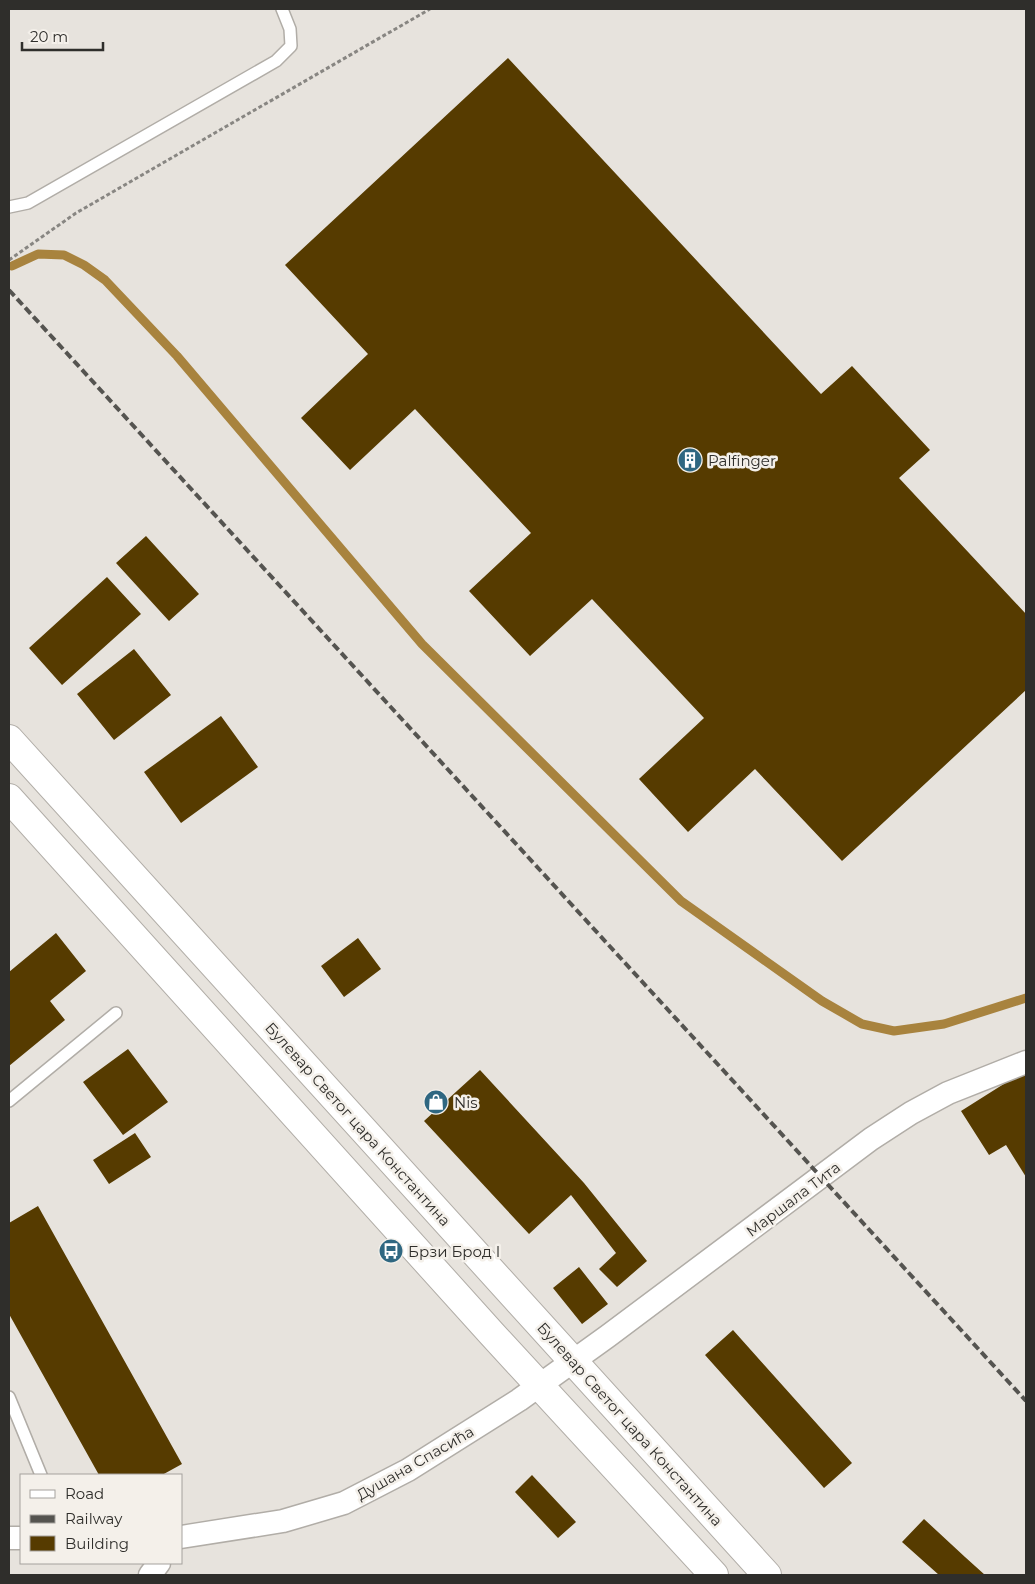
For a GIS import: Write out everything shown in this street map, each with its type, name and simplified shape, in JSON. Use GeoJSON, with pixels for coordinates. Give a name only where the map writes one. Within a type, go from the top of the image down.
{"type":"FeatureCollection","features":[{"type":"Feature","properties":{"kind":"main road","name":"Булевар Светог цара Константина"},"geometry":{"type":"LineString","coordinates":[[9,739],[768,1575]]}},
{"type":"Feature","properties":{"kind":"main road"},"geometry":{"type":"LineString","coordinates":[[9,798],[539,1386],[714,1575]]}},
{"type":"Feature","properties":{"kind":"street","name":"Маршала Тита"},"geometry":{"type":"LineString","coordinates":[[573,1361],[871,1139],[911,1113],[948,1093],[1026,1062]]}},
{"type":"Feature","properties":{"kind":"street","name":"Душана Спасића"},"geometry":{"type":"LineString","coordinates":[[182,1537],[283,1521],[344,1503],[408,1470],[539,1386],[573,1361]]}},
{"type":"Feature","properties":{"kind":"street"},"geometry":{"type":"LineString","coordinates":[[150,1575],[158,1564]]}},
{"type":"Feature","properties":{"kind":"lane"},"geometry":{"type":"LineString","coordinates":[[9,207],[28,203],[276,61],[291,46],[290,29],[282,9]]}},
{"type":"Feature","properties":{"kind":"lane"},"geometry":{"type":"LineString","coordinates":[[9,1101],[116,1013]]}},
{"type":"Feature","properties":{"kind":"lane"},"geometry":{"type":"LineString","coordinates":[[9,1398],[41,1474]]}},
{"type":"Feature","properties":{"kind":"path"},"geometry":{"type":"LineString","coordinates":[[9,260],[76,214],[430,9]]}},
{"type":"Feature","properties":{"kind":"building","name":"Palfinger"},"geometry":{"type":"Polygon","coordinates":[[[508,58],[821,394],[852,366],[930,450],[899,478],[1026,614],[1026,690],[842,861],[755,769],[688,832],[639,779],[704,718],[592,599],[530,656],[469,591],[531,533],[415,409],[350,470],[301,418],[368,354],[285,265],[508,58]]]}},
{"type":"Feature","properties":{"kind":"building"},"geometry":{"type":"Polygon","coordinates":[[[146,536],[199,594],[169,621],[116,563],[146,536]]]}},
{"type":"Feature","properties":{"kind":"building"},"geometry":{"type":"Polygon","coordinates":[[[107,577],[141,614],[62,685],[29,648],[107,577]]]}},
{"type":"Feature","properties":{"kind":"building"},"geometry":{"type":"Polygon","coordinates":[[[134,649],[171,695],[114,740],[77,694],[134,649]]]}},
{"type":"Feature","properties":{"kind":"building"},"geometry":{"type":"Polygon","coordinates":[[[221,716],[258,767],[181,823],[144,772],[221,716]]]}},
{"type":"Feature","properties":{"kind":"building"},"geometry":{"type":"Polygon","coordinates":[[[56,933],[86,971],[50,1001],[65,1020],[9,1066],[9,972],[56,933]]]}},
{"type":"Feature","properties":{"kind":"building"},"geometry":{"type":"Polygon","coordinates":[[[358,938],[381,969],[344,997],[321,966],[358,938]]]}},
{"type":"Feature","properties":{"kind":"building"},"geometry":{"type":"Polygon","coordinates":[[[128,1049],[168,1102],[123,1135],[83,1082],[128,1049]]]}},
{"type":"Feature","properties":{"kind":"building"},"geometry":{"type":"Polygon","coordinates":[[[480,1070],[584,1183],[647,1261],[617,1287],[599,1269],[616,1253],[571,1195],[529,1234],[424,1121],[480,1070]]]}},
{"type":"Feature","properties":{"kind":"building"},"geometry":{"type":"Polygon","coordinates":[[[1026,1070],[1026,1177],[1006,1145],[989,1155],[961,1111],[1026,1070]]]}},
{"type":"Feature","properties":{"kind":"building"},"geometry":{"type":"Polygon","coordinates":[[[135,1133],[151,1157],[109,1184],[93,1160],[135,1133]]]}},
{"type":"Feature","properties":{"kind":"building"},"geometry":{"type":"Polygon","coordinates":[[[38,1206],[182,1464],[164,1474],[98,1474],[9,1314],[9,1223],[38,1206]]]}},
{"type":"Feature","properties":{"kind":"building"},"geometry":{"type":"Polygon","coordinates":[[[579,1267],[608,1304],[582,1324],[553,1288],[579,1267]]]}},
{"type":"Feature","properties":{"kind":"building"},"geometry":{"type":"Polygon","coordinates":[[[733,1330],[852,1463],[824,1488],[705,1355],[733,1330]]]}},
{"type":"Feature","properties":{"kind":"building"},"geometry":{"type":"Polygon","coordinates":[[[532,1475],[576,1522],[558,1538],[515,1492],[532,1475]]]}},
{"type":"Feature","properties":{"kind":"building"},"geometry":{"type":"Polygon","coordinates":[[[924,1519],[985,1575],[939,1575],[902,1542],[924,1519]]]}},
{"type":"Feature","properties":{"kind":"waterway"},"geometry":{"type":"LineString","coordinates":[[12,266],[38,254],[64,255],[84,265],[105,280],[177,356],[422,644],[681,901],[822,1001],[862,1024],[894,1031],[944,1024],[1026,998]]}},
{"type":"Feature","properties":{"kind":"railway"},"geometry":{"type":"LineString","coordinates":[[9,290],[1026,1401]]}},
{"type":"Feature","properties":{"kind":"place","name":"Palfinger"},"geometry":{"type":"Point","coordinates":[690,460]}},
{"type":"Feature","properties":{"kind":"place","name":"Nis"},"geometry":{"type":"Point","coordinates":[436,1102]}},
{"type":"Feature","properties":{"kind":"place","name":"Брзи Брод I"},"geometry":{"type":"Point","coordinates":[391,1251]}}]}
